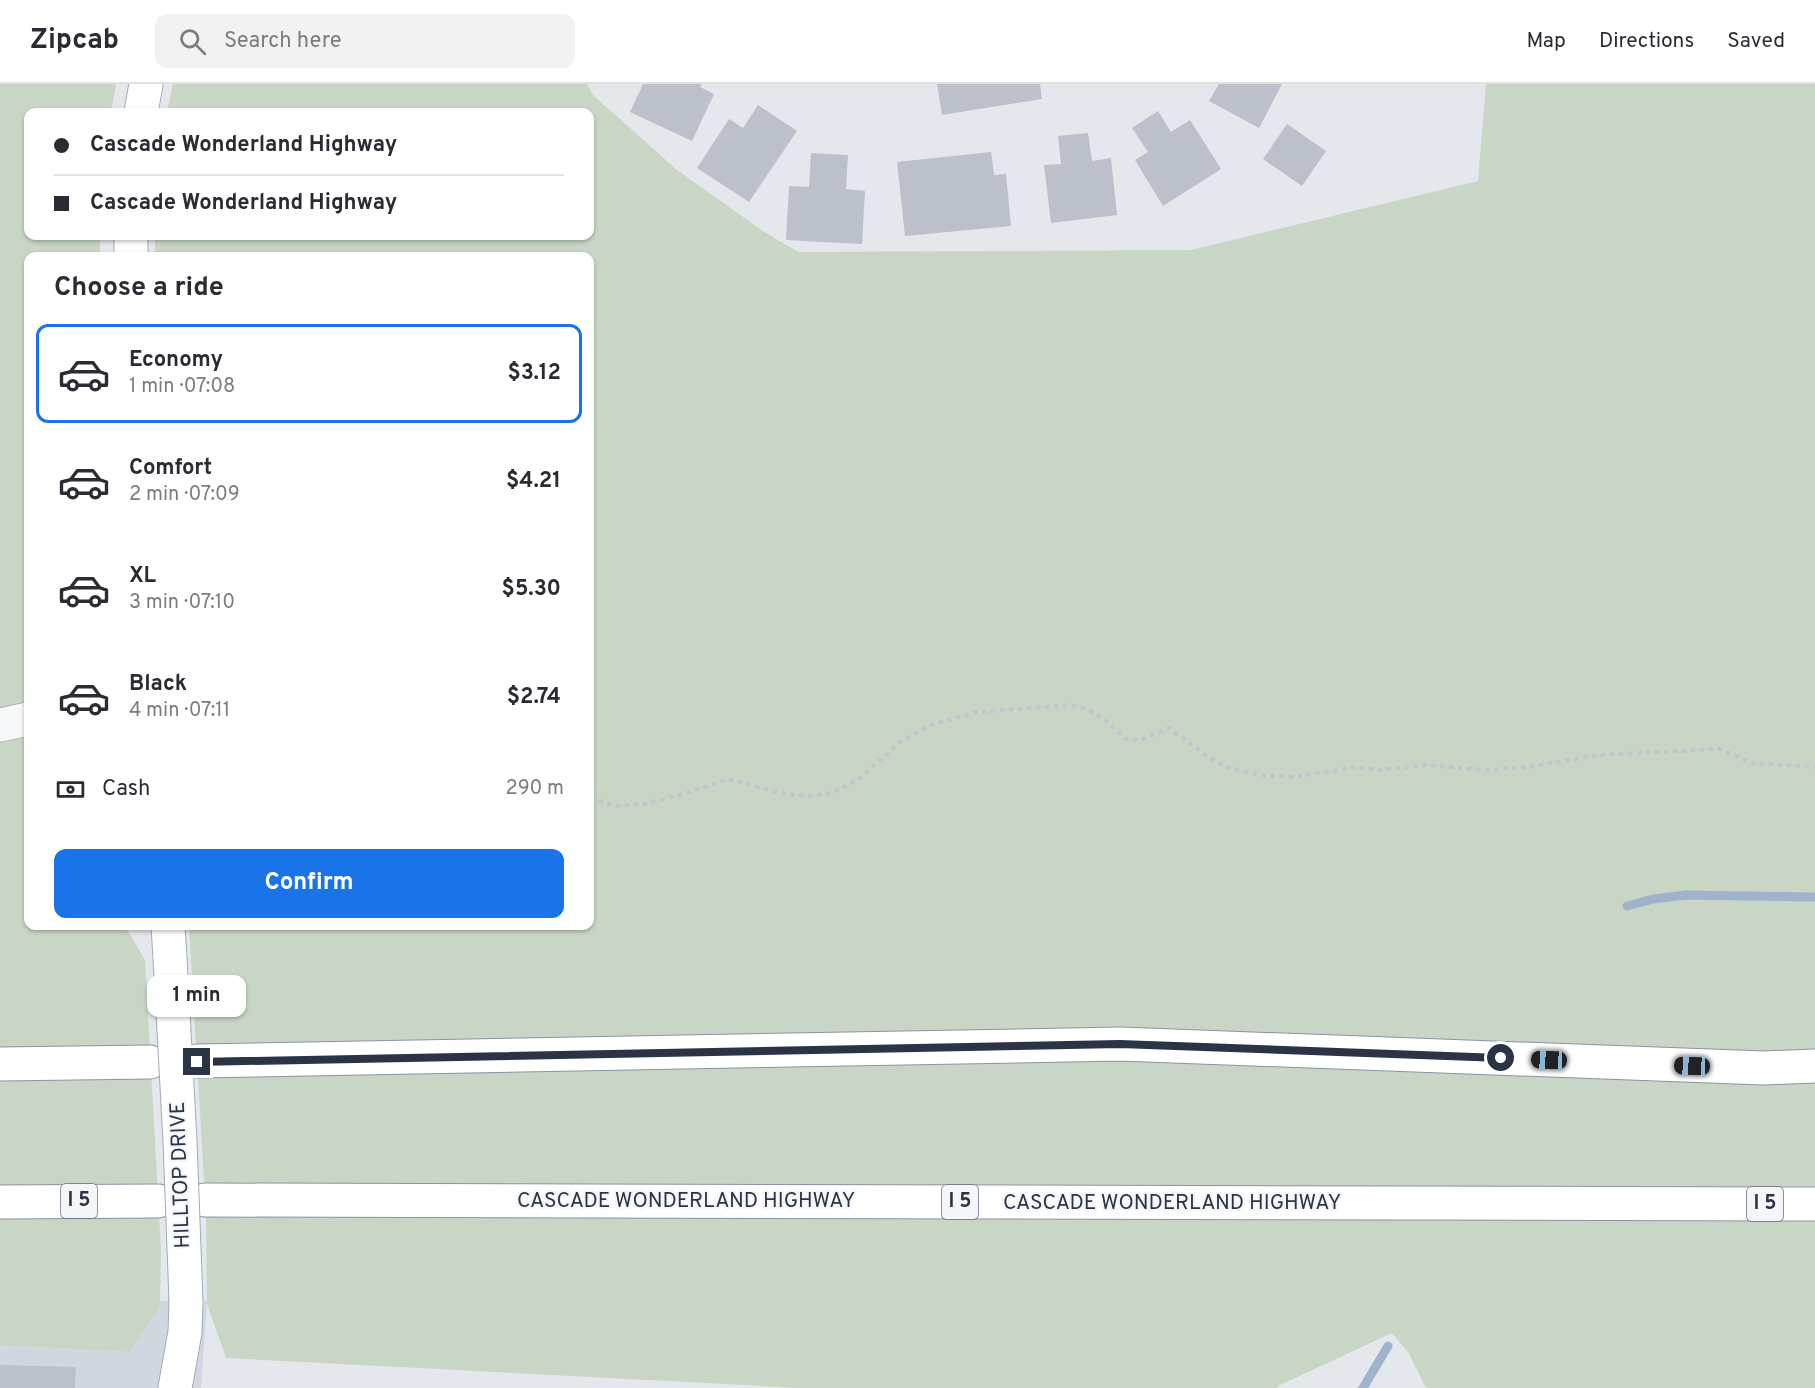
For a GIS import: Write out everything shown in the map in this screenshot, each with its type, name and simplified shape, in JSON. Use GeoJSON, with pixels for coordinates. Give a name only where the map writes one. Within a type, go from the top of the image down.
{"type":"FeatureCollection","features":[{"type":"Feature","properties":{"kind":"main road"},"geometry":{"type":"LineString","coordinates":[[142,108],[146,84]]}},
{"type":"Feature","properties":{"kind":"main road","name":"HILLTOP DRIVE"},"geometry":{"type":"LineString","coordinates":[[168,930],[186,1301],[185,1332],[175,1388]]}},
{"type":"Feature","properties":{"kind":"main road"},"geometry":{"type":"LineString","coordinates":[[197,1062],[1120,1044],[1763,1068],[1815,1066]]}},
{"type":"Feature","properties":{"kind":"main road"},"geometry":{"type":"LineString","coordinates":[[0,1064],[150,1062]]}},
{"type":"Feature","properties":{"kind":"main road","name":"CASCADE WONDERLAND HIGHWAY"},"geometry":{"type":"LineString","coordinates":[[205,1200],[1815,1204]]}},
{"type":"Feature","properties":{"kind":"main road","name":"I 5"},"geometry":{"type":"LineString","coordinates":[[0,1202],[158,1201]]}},
{"type":"Feature","properties":{"kind":"street"},"geometry":{"type":"LineString","coordinates":[[0,725],[24,720]]}},
{"type":"Feature","properties":{"kind":"path"},"geometry":{"type":"LineString","coordinates":[[594,801],[616,806],[643,804],[729,779],[785,794],[810,796],[832,793],[860,779],[900,742],[931,725],[977,712],[1070,705],[1085,708],[1106,721],[1126,739],[1140,740],[1169,728],[1207,756],[1227,767],[1259,775],[1293,777],[1356,767],[1380,770],[1424,765],[1488,770],[1528,767],[1599,755],[1720,749],[1752,763],[1815,767]]}},
{"type":"Feature","properties":{"kind":"shaded area"},"geometry":{"type":"Polygon","coordinates":[[[160,1301],[207,1301],[201,1388],[0,1388],[0,1345],[129,1352],[160,1301]]]}},
{"type":"Feature","properties":{"kind":"green space"},"geometry":{"type":"Polygon","coordinates":[[[0,84],[116,84],[112,108],[24,108],[24,240],[100,240],[100,252],[24,252],[24,930],[127,930],[145,960],[161,1251],[160,1306],[129,1352],[0,1345],[0,84]]]}},
{"type":"Feature","properties":{"kind":"green space"},"geometry":{"type":"Polygon","coordinates":[[[173,84],[587,84],[593,95],[677,170],[763,231],[798,252],[1191,250],[1478,181],[1486,84],[1815,84],[1815,1388],[1426,1388],[1408,1352],[1392,1333],[1277,1388],[800,1388],[226,1358],[207,1304],[206,1214],[189,930],[594,930],[594,252],[155,252],[155,240],[594,240],[594,108],[168,108],[173,84]]]}},
{"type":"Feature","properties":{"kind":"building"},"geometry":{"type":"Polygon","coordinates":[[[643,84],[702,84],[700,87],[714,94],[692,141],[630,112],[643,84]]]}},
{"type":"Feature","properties":{"kind":"building"},"geometry":{"type":"Polygon","coordinates":[[[937,84],[1040,84],[1042,99],[942,115],[937,84]]]}},
{"type":"Feature","properties":{"kind":"building"},"geometry":{"type":"Polygon","coordinates":[[[1219,84],[1282,84],[1259,128],[1209,101],[1219,84]]]}},
{"type":"Feature","properties":{"kind":"building"},"geometry":{"type":"Polygon","coordinates":[[[758,105],[797,131],[749,202],[697,168],[729,119],[743,128],[758,105]]]}},
{"type":"Feature","properties":{"kind":"building"},"geometry":{"type":"Polygon","coordinates":[[[1158,111],[1171,132],[1190,120],[1221,169],[1163,206],[1135,160],[1148,152],[1132,128],[1158,111]]]}},
{"type":"Feature","properties":{"kind":"building"},"geometry":{"type":"Polygon","coordinates":[[[1287,124],[1326,151],[1302,186],[1263,159],[1287,124]]]}},
{"type":"Feature","properties":{"kind":"building"},"geometry":{"type":"Polygon","coordinates":[[[1088,133],[1092,161],[1111,158],[1117,215],[1051,223],[1044,165],[1061,164],[1058,136],[1088,133]]]}},
{"type":"Feature","properties":{"kind":"building"},"geometry":{"type":"Polygon","coordinates":[[[991,152],[994,175],[1006,174],[1011,226],[905,236],[897,162],[991,152]]]}},
{"type":"Feature","properties":{"kind":"building"},"geometry":{"type":"Polygon","coordinates":[[[811,153],[848,155],[846,189],[865,191],[862,244],[786,240],[789,186],[809,187],[811,153]]]}},
{"type":"Feature","properties":{"kind":"building"},"geometry":{"type":"Polygon","coordinates":[[[0,1365],[76,1367],[75,1388],[0,1388],[0,1365]]]}},
{"type":"Feature","properties":{"kind":"waterway"},"geometry":{"type":"LineString","coordinates":[[1627,906],[1653,899],[1686,895],[1815,897]]}},
{"type":"Feature","properties":{"kind":"waterway"},"geometry":{"type":"LineString","coordinates":[[1363,1388],[1388,1346]]}},
{"type":"Feature","properties":{"kind":"route"},"geometry":{"type":"LineString","coordinates":[[197,1062],[1120,1044],[1501,1058]]}}]}
